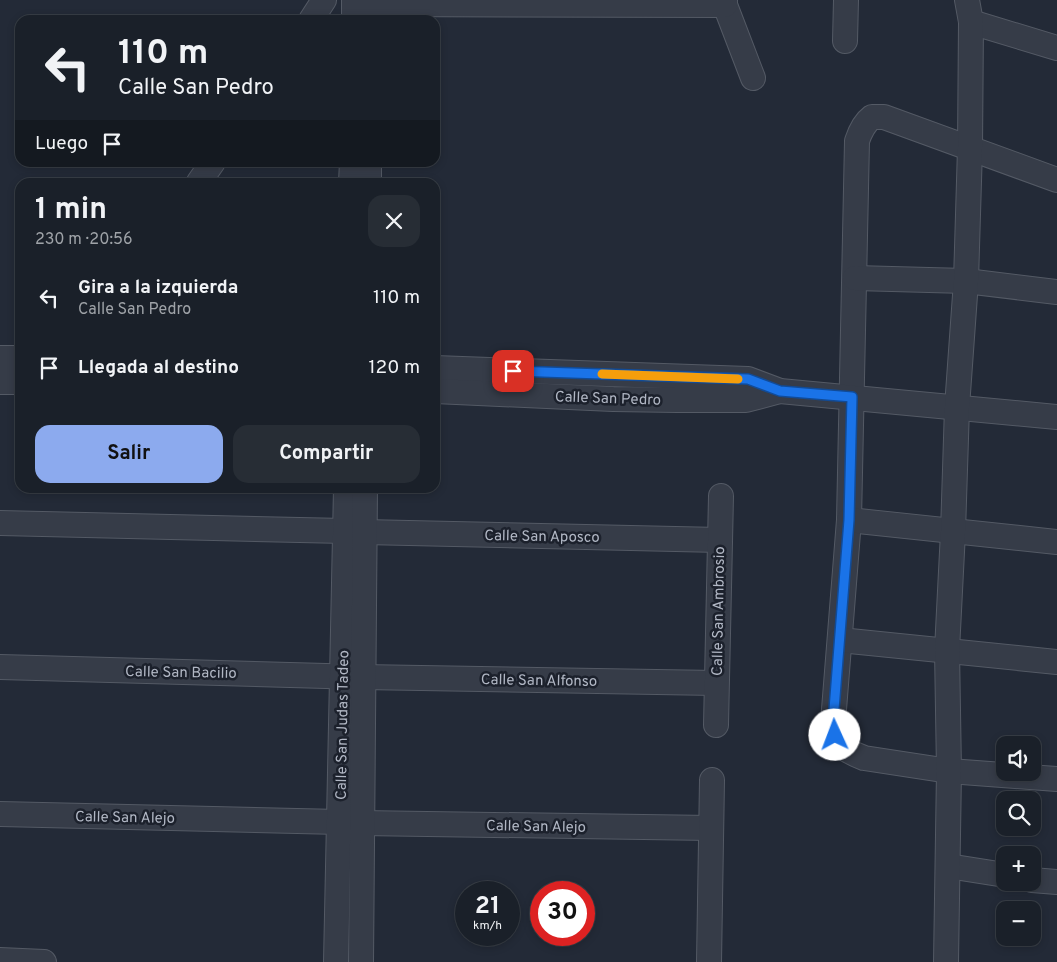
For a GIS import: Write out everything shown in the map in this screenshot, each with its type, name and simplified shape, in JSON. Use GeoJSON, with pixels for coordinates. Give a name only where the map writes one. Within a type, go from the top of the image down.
{"type":"FeatureCollection","features":[{"type":"Feature","properties":{"kind":"street"},"geometry":{"type":"LineString","coordinates":[[314,15],[324,0]]}},
{"type":"Feature","properties":{"kind":"street"},"geometry":{"type":"LineString","coordinates":[[845,41],[846,0]]}},
{"type":"Feature","properties":{"kind":"street"},"geometry":{"type":"LineString","coordinates":[[359,15],[368,6],[725,2],[753,78]]}},
{"type":"Feature","properties":{"kind":"street"},"geometry":{"type":"LineString","coordinates":[[946,962],[949,771],[946,650],[953,532],[957,408],[966,281],[970,148],[971,7],[1057,48]]}},
{"type":"Feature","properties":{"kind":"street"},"geometry":{"type":"LineString","coordinates":[[1057,180],[884,117],[878,116],[869,119],[860,132],[857,141],[849,520],[833,722],[835,735],[842,747],[852,754],[864,758],[949,771],[1057,779]]}},
{"type":"Feature","properties":{"kind":"street"},"geometry":{"type":"LineString","coordinates":[[202,178],[210,167]]}},
{"type":"Feature","properties":{"kind":"street"},"geometry":{"type":"LineString","coordinates":[[855,278],[966,281],[1057,292]]}},
{"type":"Feature","properties":{"kind":"street"},"geometry":{"type":"LineString","coordinates":[[0,358],[15,358]]}},
{"type":"Feature","properties":{"kind":"street","name":"Calle San Pedro"},"geometry":{"type":"LineString","coordinates":[[440,368],[748,379],[780,391],[1057,417]]}},
{"type":"Feature","properties":{"kind":"street"},"geometry":{"type":"LineString","coordinates":[[0,382],[15,382]]}},
{"type":"Feature","properties":{"kind":"street","name":"Calle San Pedro"},"geometry":{"type":"LineString","coordinates":[[440,391],[613,399],[746,400],[780,391]]}},
{"type":"Feature","properties":{"kind":"street","name":"Calle San Judas Tadeo"},"geometry":{"type":"LineString","coordinates":[[347,493],[355,531]]}},
{"type":"Feature","properties":{"kind":"street","name":"Calle San Judas Tadeo"},"geometry":{"type":"LineString","coordinates":[[336,962],[350,823],[355,531],[364,493]]}},
{"type":"Feature","properties":{"kind":"street","name":"Calle San Ambrosio"},"geometry":{"type":"LineString","coordinates":[[716,725],[721,496]]}},
{"type":"Feature","properties":{"kind":"street"},"geometry":{"type":"LineString","coordinates":[[849,520],[1057,542]]}},
{"type":"Feature","properties":{"kind":"street"},"geometry":{"type":"LineString","coordinates":[[0,523],[355,531]]}},
{"type":"Feature","properties":{"kind":"street","name":"Calle San Aposco"},"geometry":{"type":"LineString","coordinates":[[355,531],[720,540]]}},
{"type":"Feature","properties":{"kind":"street"},"geometry":{"type":"LineString","coordinates":[[840,640],[1057,662]]}},
{"type":"Feature","properties":{"kind":"street","name":"Calle San Bacilio"},"geometry":{"type":"LineString","coordinates":[[0,667],[352,676]]}},
{"type":"Feature","properties":{"kind":"street","name":"Calle San Alfonso"},"geometry":{"type":"LineString","coordinates":[[352,676],[716,683]]}},
{"type":"Feature","properties":{"kind":"street"},"geometry":{"type":"LineString","coordinates":[[709,962],[712,780]]}},
{"type":"Feature","properties":{"kind":"street","name":"Calle San Alejo"},"geometry":{"type":"LineString","coordinates":[[0,814],[350,823],[711,828]]}},
{"type":"Feature","properties":{"kind":"street","name":"Calle San Judas Tadeo"},"geometry":{"type":"LineString","coordinates":[[350,823],[361,962]]}},
{"type":"Feature","properties":{"kind":"street"},"geometry":{"type":"LineString","coordinates":[[948,866],[996,874]]}},
{"type":"Feature","properties":{"kind":"street"},"geometry":{"type":"LineString","coordinates":[[1041,881],[1057,882]]}},
{"type":"Feature","properties":{"kind":"street"},"geometry":{"type":"LineString","coordinates":[[0,960],[44,962]]}},
{"type":"Feature","properties":{"kind":"slow traffic"},"geometry":{"type":"LineString","coordinates":[[602,374],[738,379]]}},
{"type":"Feature","properties":{"kind":"route"},"geometry":{"type":"LineString","coordinates":[[513,371],[748,379],[780,391],[852,397],[849,520],[833,722],[835,735]]}}]}
